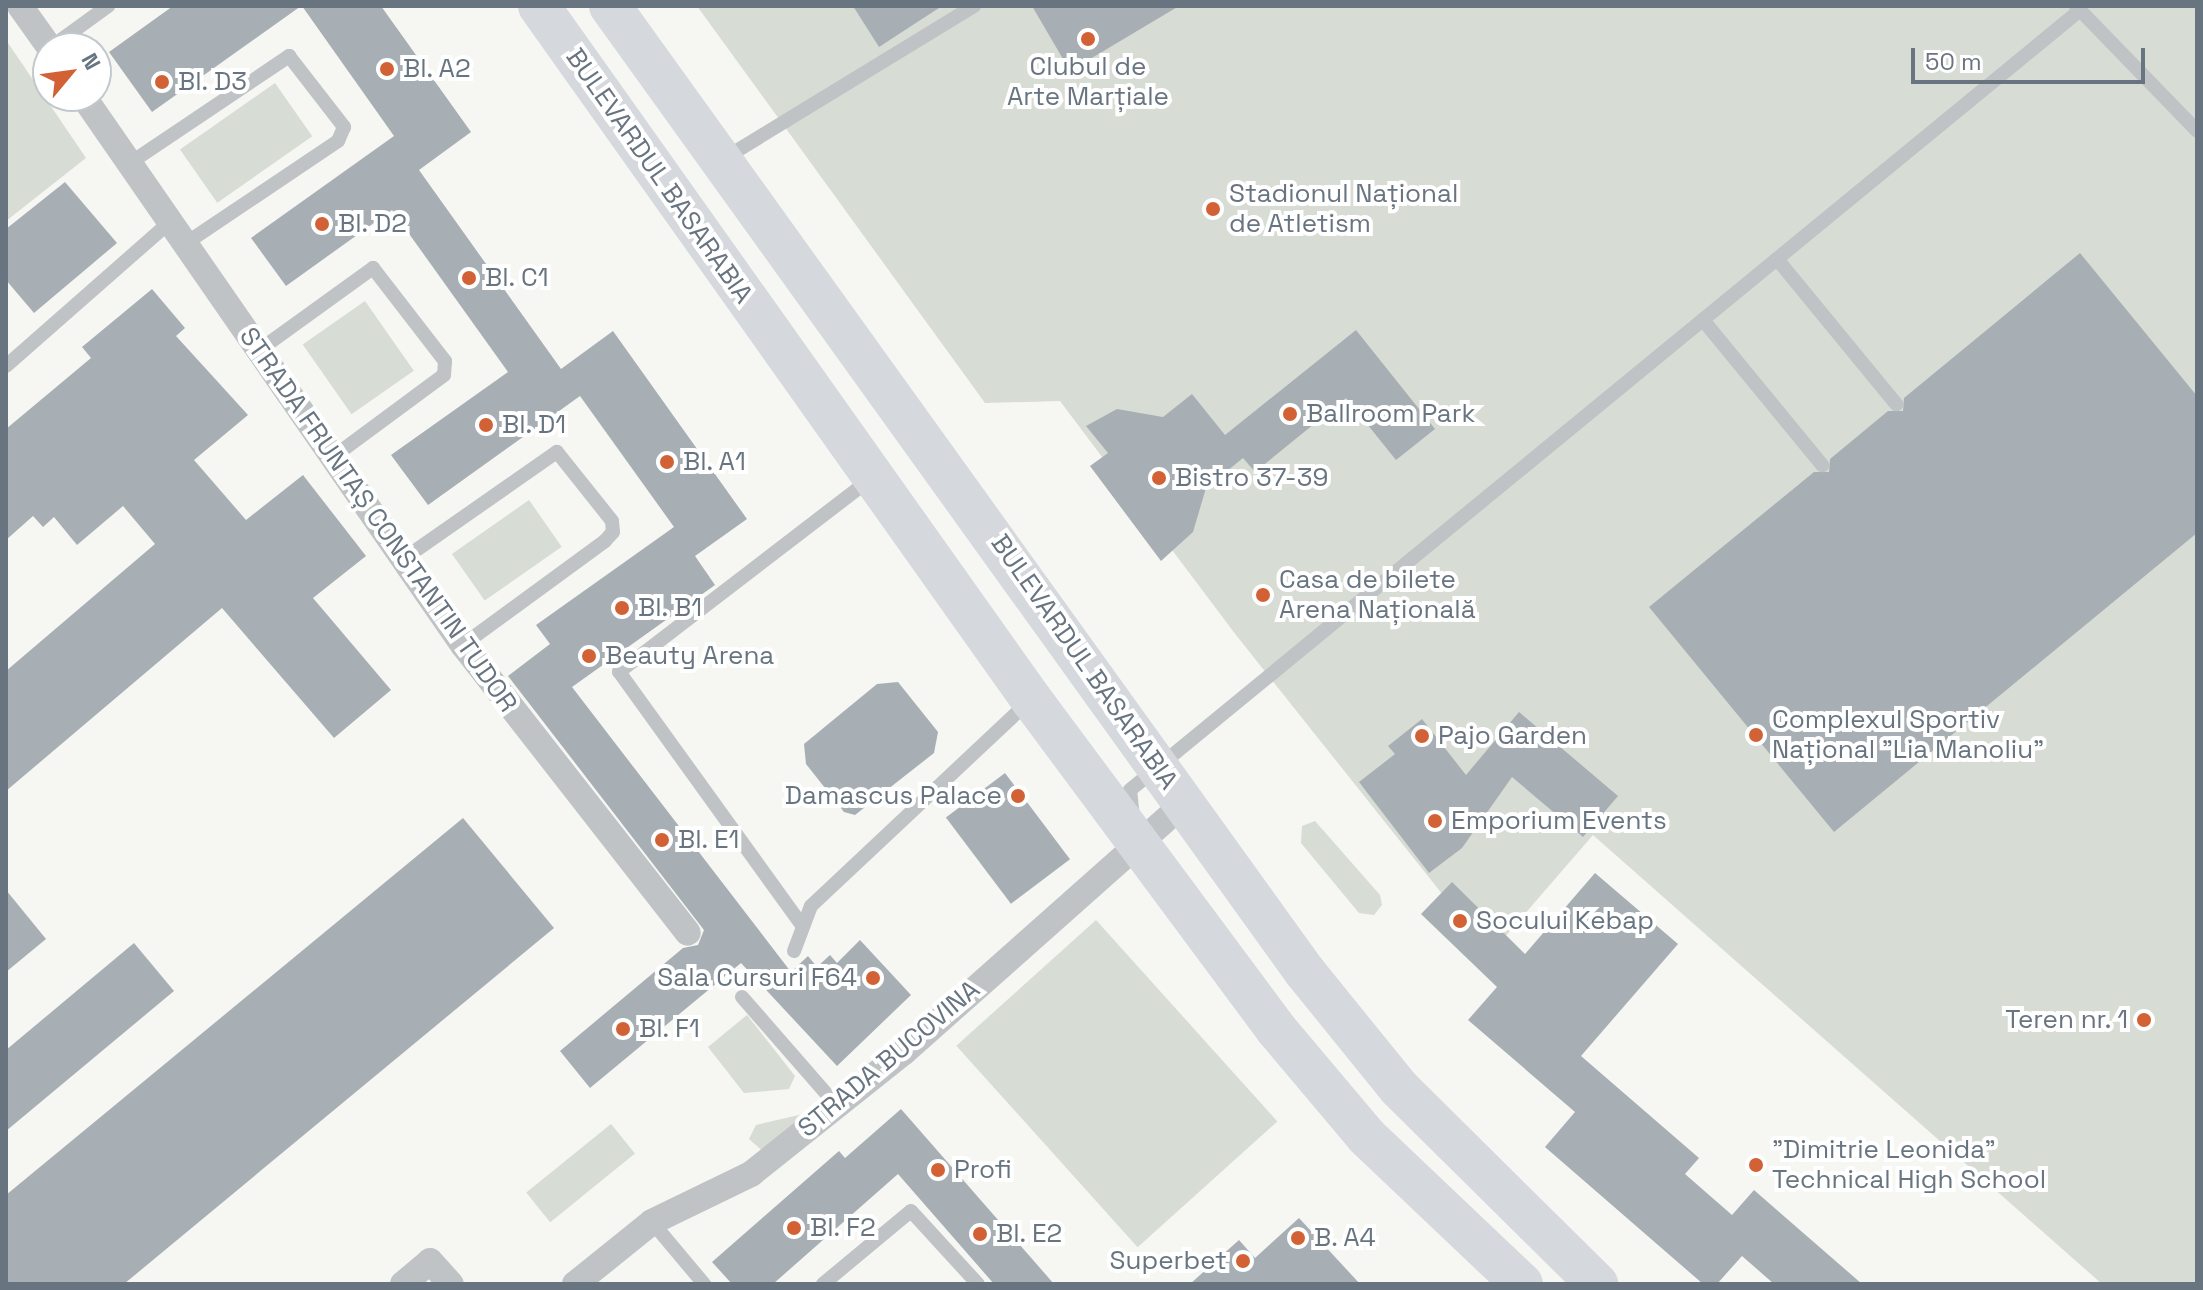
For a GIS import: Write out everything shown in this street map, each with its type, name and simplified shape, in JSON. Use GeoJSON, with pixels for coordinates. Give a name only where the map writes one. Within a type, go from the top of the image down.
{"type":"FeatureCollection","features":[{"type":"Feature","properties":{"kind":"main road","name":"BULEVARDUL BASARABIA"},"geometry":{"type":"LineString","coordinates":[[539,6],[1031,699],[1332,1099],[1411,1181],[1522,1284]]}},
{"type":"Feature","properties":{"kind":"main road","name":"BULEVARDUL BASARABIA"},"geometry":{"type":"LineString","coordinates":[[610,6],[1269,926],[1399,1088],[1597,1284]]}},
{"type":"Feature","properties":{"kind":"street"},"geometry":{"type":"LineString","coordinates":[[20,6],[39,32]]}},
{"type":"Feature","properties":{"kind":"street","name":"STRADA FRUNTAȘ CONSTANTIN TUDOR"},"geometry":{"type":"LineString","coordinates":[[94,112],[463,645],[688,933]]}},
{"type":"Feature","properties":{"kind":"street","name":"STRADA BUCOVINA"},"geometry":{"type":"LineString","coordinates":[[575,1284],[652,1222],[724,1191],[831,1111],[1183,804]]}},
{"type":"Feature","properties":{"kind":"street"},"geometry":{"type":"LineString","coordinates":[[403,1284],[430,1261],[451,1284]]}},
{"type":"Feature","properties":{"kind":"lane"},"geometry":{"type":"LineString","coordinates":[[72,32],[108,6]]}},
{"type":"Feature","properties":{"kind":"lane"},"geometry":{"type":"LineString","coordinates":[[721,160],[974,6]]}},
{"type":"Feature","properties":{"kind":"lane"},"geometry":{"type":"LineString","coordinates":[[1136,842],[1130,790],[1777,259],[2077,8],[2197,131]]}},
{"type":"Feature","properties":{"kind":"lane"},"geometry":{"type":"LineString","coordinates":[[130,163],[289,56],[344,127],[338,141],[185,244]]}},
{"type":"Feature","properties":{"kind":"lane"},"geometry":{"type":"LineString","coordinates":[[6,366],[170,222]]}},
{"type":"Feature","properties":{"kind":"lane"},"geometry":{"type":"LineString","coordinates":[[1777,259],[1896,404]]}},
{"type":"Feature","properties":{"kind":"lane"},"geometry":{"type":"LineString","coordinates":[[258,351],[373,268],[445,361],[444,375],[332,458]]}},
{"type":"Feature","properties":{"kind":"lane"},"geometry":{"type":"LineString","coordinates":[[1703,320],[1822,465]]}},
{"type":"Feature","properties":{"kind":"lane"},"geometry":{"type":"LineString","coordinates":[[402,560],[557,452],[612,521],[613,532],[605,541],[463,645]]}},
{"type":"Feature","properties":{"kind":"lane"},"geometry":{"type":"LineString","coordinates":[[801,924],[619,672],[873,477]]}},
{"type":"Feature","properties":{"kind":"lane"},"geometry":{"type":"LineString","coordinates":[[794,951],[801,924],[811,906],[1031,699]]}},
{"type":"Feature","properties":{"kind":"lane"},"geometry":{"type":"LineString","coordinates":[[742,997],[831,1111]]}},
{"type":"Feature","properties":{"kind":"lane"},"geometry":{"type":"LineString","coordinates":[[823,1284],[911,1211],[978,1284]]}},
{"type":"Feature","properties":{"kind":"lane"},"geometry":{"type":"LineString","coordinates":[[652,1222],[704,1284]]}},
{"type":"Feature","properties":{"kind":"shaded area","name":"Complexul Sportiv Național \"Lia Manoliu\""},"geometry":{"type":"Polygon","coordinates":[[[697,6],[2197,6],[2197,1284],[2102,1284],[1593,835],[1490,954],[1236,635],[1060,401],[985,403],[697,6]]]}},
{"type":"Feature","properties":{"kind":"shaded area"},"geometry":{"type":"Polygon","coordinates":[[[6,40],[32,78],[32,112],[55,112],[86,158],[6,221],[6,40]]]}},
{"type":"Feature","properties":{"kind":"shaded area"},"geometry":{"type":"Polygon","coordinates":[[[275,83],[312,136],[217,203],[180,150],[275,83]]]}},
{"type":"Feature","properties":{"kind":"shaded area"},"geometry":{"type":"Polygon","coordinates":[[[365,301],[414,371],[351,414],[303,345],[365,301]]]}},
{"type":"Feature","properties":{"kind":"shaded area"},"geometry":{"type":"Polygon","coordinates":[[[529,500],[562,547],[485,601],[452,554],[529,500]]]}},
{"type":"Feature","properties":{"kind":"shaded area"},"geometry":{"type":"Polygon","coordinates":[[[1315,821],[1380,895],[1382,905],[1374,915],[1359,913],[1301,843],[1302,826],[1315,821]]]}},
{"type":"Feature","properties":{"kind":"shaded area"},"geometry":{"type":"Polygon","coordinates":[[[1096,920],[1277,1121],[1138,1247],[956,1046],[1096,920]]]}},
{"type":"Feature","properties":{"kind":"shaded area"},"geometry":{"type":"Polygon","coordinates":[[[747,1015],[795,1076],[789,1089],[744,1093],[708,1047],[747,1015]]]}},
{"type":"Feature","properties":{"kind":"shaded area"},"geometry":{"type":"Polygon","coordinates":[[[812,1112],[765,1153],[749,1139],[756,1125],[812,1112]]]}},
{"type":"Feature","properties":{"kind":"shaded area"},"geometry":{"type":"Polygon","coordinates":[[[611,1124],[635,1154],[550,1222],[526,1193],[611,1124]]]}},
{"type":"Feature","properties":{"kind":"building","name":"Bl. D3"},"geometry":{"type":"Polygon","coordinates":[[[173,6],[301,6],[152,112],[112,56],[112,50],[173,6]]]}},
{"type":"Feature","properties":{"kind":"building"},"geometry":{"type":"Polygon","coordinates":[[[302,6],[381,6],[471,132],[419,170],[561,369],[613,331],[747,519],[695,556],[715,585],[572,687],[791,972],[808,956],[817,967],[830,955],[837,963],[860,940],[911,995],[837,1066],[741,963],[590,1088],[560,1051],[683,948],[698,945],[704,930],[508,676],[550,644],[536,625],[674,527],[580,396],[428,505],[391,455],[508,372],[392,210],[286,286],[251,238],[394,136],[302,6]]]}},
{"type":"Feature","properties":{"kind":"building"},"geometry":{"type":"Polygon","coordinates":[[[853,6],[942,6],[879,47],[853,6]]]}},
{"type":"Feature","properties":{"kind":"building","name":"Clubul de Arte Marțiale"},"geometry":{"type":"Polygon","coordinates":[[[1032,6],[1179,6],[1070,71],[1032,6]]]}},
{"type":"Feature","properties":{"kind":"building"},"geometry":{"type":"Polygon","coordinates":[[[65,182],[117,243],[34,313],[6,280],[6,229],[65,182]]]}},
{"type":"Feature","properties":{"kind":"building"},"geometry":{"type":"Polygon","coordinates":[[[2080,253],[2197,396],[2197,533],[1834,832],[1649,607],[1814,472],[1829,472],[1830,459],[1888,411],[1903,411],[1904,398],[2080,253]]]}},
{"type":"Feature","properties":{"kind":"building"},"geometry":{"type":"Polygon","coordinates":[[[152,289],[185,328],[176,336],[248,415],[194,460],[246,520],[303,475],[366,556],[313,598],[391,690],[334,738],[222,608],[6,791],[6,671],[155,544],[123,506],[77,545],[54,517],[43,527],[33,516],[6,540],[6,429],[91,358],[82,347],[152,289]]]}},
{"type":"Feature","properties":{"kind":"building"},"geometry":{"type":"Polygon","coordinates":[[[1356,330],[1435,429],[1396,460],[1346,398],[1255,472],[1243,458],[1206,488],[1193,532],[1161,561],[1090,466],[1108,453],[1086,426],[1117,409],[1163,417],[1192,394],[1225,435],[1356,330]]]}},
{"type":"Feature","properties":{"kind":"building"},"geometry":{"type":"Polygon","coordinates":[[[898,682],[938,732],[934,753],[855,815],[844,812],[806,764],[804,744],[877,684],[898,682]]]}},
{"type":"Feature","properties":{"kind":"building"},"geometry":{"type":"Polygon","coordinates":[[[1519,712],[1618,796],[1583,837],[1512,777],[1462,848],[1429,873],[1359,782],[1395,754],[1388,746],[1422,719],[1466,775],[1519,712]]]}},
{"type":"Feature","properties":{"kind":"building"},"geometry":{"type":"Polygon","coordinates":[[[1005,773],[1070,859],[1011,904],[946,818],[1005,773]]]}},
{"type":"Feature","properties":{"kind":"building"},"geometry":{"type":"Polygon","coordinates":[[[463,818],[554,928],[124,1284],[6,1284],[6,1195],[463,818]]]}},
{"type":"Feature","properties":{"kind":"building"},"geometry":{"type":"Polygon","coordinates":[[[1595,873],[1678,944],[1581,1056],[1699,1158],[1685,1174],[1732,1215],[1754,1190],[1862,1284],[1774,1284],[1742,1256],[1717,1284],[1703,1284],[1545,1147],[1575,1112],[1468,1020],[1497,987],[1421,914],[1452,882],[1525,954],[1595,873]]]}},
{"type":"Feature","properties":{"kind":"building"},"geometry":{"type":"Polygon","coordinates":[[[6,890],[46,939],[6,972],[6,890]]]}},
{"type":"Feature","properties":{"kind":"building"},"geometry":{"type":"Polygon","coordinates":[[[134,943],[174,991],[6,1131],[6,1050],[134,943]]]}},
{"type":"Feature","properties":{"kind":"building"},"geometry":{"type":"Polygon","coordinates":[[[901,1109],[1054,1284],[994,1284],[898,1174],[773,1284],[732,1284],[712,1262],[839,1151],[845,1158],[901,1109]]]}},
{"type":"Feature","properties":{"kind":"building","name":"B. A4"},"geometry":{"type":"Polygon","coordinates":[[[1299,1218],[1360,1284],[1190,1284],[1239,1240],[1255,1258],[1299,1218]]]}},
{"type":"Feature","properties":{"kind":"place","name":"Clubul de Arte Marțiale"},"geometry":{"type":"Point","coordinates":[1088,39]}},
{"type":"Feature","properties":{"kind":"place","name":"Bl. A2"},"geometry":{"type":"Point","coordinates":[387,69]}},
{"type":"Feature","properties":{"kind":"place","name":"Bl. D3"},"geometry":{"type":"Point","coordinates":[162,82]}},
{"type":"Feature","properties":{"kind":"place","name":"Stadionul Național de Atletism"},"geometry":{"type":"Point","coordinates":[1213,209]}},
{"type":"Feature","properties":{"kind":"place","name":"Bl. D2"},"geometry":{"type":"Point","coordinates":[322,224]}},
{"type":"Feature","properties":{"kind":"place","name":"Bl. C1"},"geometry":{"type":"Point","coordinates":[469,278]}},
{"type":"Feature","properties":{"kind":"place","name":"Ballroom Park"},"geometry":{"type":"Point","coordinates":[1290,414]}},
{"type":"Feature","properties":{"kind":"place","name":"Bl. D1"},"geometry":{"type":"Point","coordinates":[486,425]}},
{"type":"Feature","properties":{"kind":"place","name":"Bl. A1"},"geometry":{"type":"Point","coordinates":[667,462]}},
{"type":"Feature","properties":{"kind":"place","name":"Bistro 37-39"},"geometry":{"type":"Point","coordinates":[1159,478]}},
{"type":"Feature","properties":{"kind":"place","name":"Casa de bilete Arena Națională"},"geometry":{"type":"Point","coordinates":[1263,595]}},
{"type":"Feature","properties":{"kind":"place","name":"Bl. B1"},"geometry":{"type":"Point","coordinates":[622,608]}},
{"type":"Feature","properties":{"kind":"place","name":"Beauty Arena"},"geometry":{"type":"Point","coordinates":[589,656]}},
{"type":"Feature","properties":{"kind":"place","name":"Complexul Sportiv Național \"Lia Manoliu\""},"geometry":{"type":"Point","coordinates":[1756,735]}},
{"type":"Feature","properties":{"kind":"place","name":"Pajo Garden"},"geometry":{"type":"Point","coordinates":[1422,736]}},
{"type":"Feature","properties":{"kind":"place","name":"Damascus Palace"},"geometry":{"type":"Point","coordinates":[1018,796]}},
{"type":"Feature","properties":{"kind":"place","name":"Emporium Events"},"geometry":{"type":"Point","coordinates":[1435,821]}},
{"type":"Feature","properties":{"kind":"place","name":"Bl. E1"},"geometry":{"type":"Point","coordinates":[662,840]}},
{"type":"Feature","properties":{"kind":"place","name":"Socului Kebap"},"geometry":{"type":"Point","coordinates":[1460,921]}},
{"type":"Feature","properties":{"kind":"place","name":"Sala Cursuri F64"},"geometry":{"type":"Point","coordinates":[873,978]}},
{"type":"Feature","properties":{"kind":"place","name":"Teren nr. 1"},"geometry":{"type":"Point","coordinates":[2144,1020]}},
{"type":"Feature","properties":{"kind":"place","name":"Bl. F1"},"geometry":{"type":"Point","coordinates":[623,1029]}},
{"type":"Feature","properties":{"kind":"place","name":"\"Dimitrie Leonida\" Technical High School"},"geometry":{"type":"Point","coordinates":[1756,1165]}},
{"type":"Feature","properties":{"kind":"place","name":"Profi"},"geometry":{"type":"Point","coordinates":[938,1170]}},
{"type":"Feature","properties":{"kind":"place","name":"Bl. F2"},"geometry":{"type":"Point","coordinates":[794,1228]}},
{"type":"Feature","properties":{"kind":"place","name":"Bl. E2"},"geometry":{"type":"Point","coordinates":[980,1234]}},
{"type":"Feature","properties":{"kind":"place","name":"B. A4"},"geometry":{"type":"Point","coordinates":[1298,1238]}},
{"type":"Feature","properties":{"kind":"place","name":"Superbet"},"geometry":{"type":"Point","coordinates":[1243,1261]}}]}
